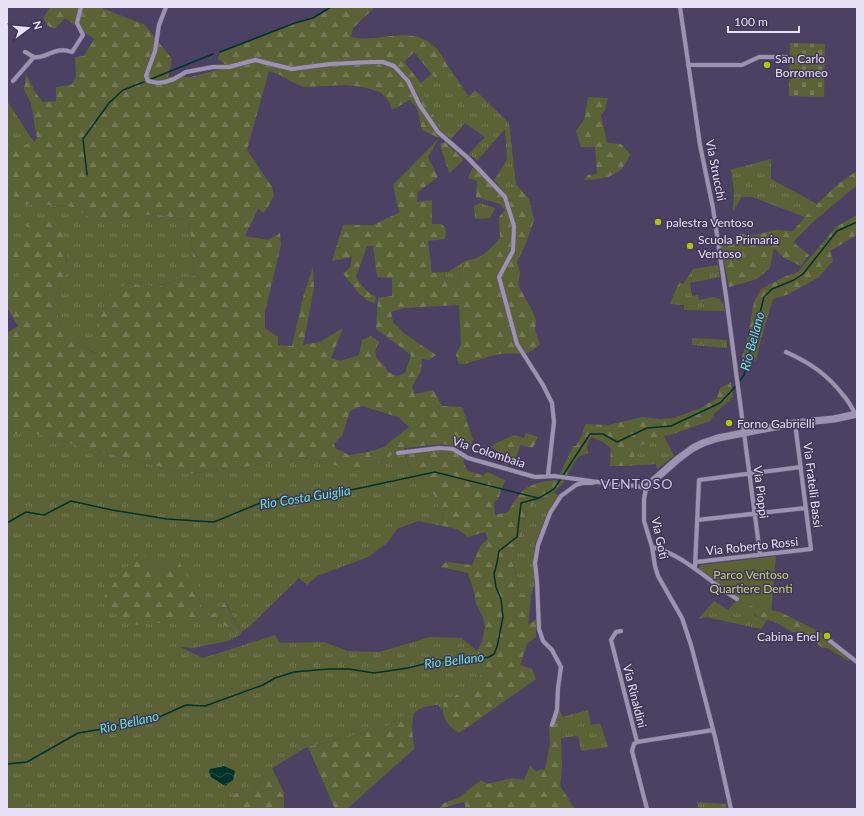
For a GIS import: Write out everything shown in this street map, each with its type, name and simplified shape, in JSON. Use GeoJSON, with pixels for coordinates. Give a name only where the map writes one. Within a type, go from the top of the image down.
{"type":"FeatureCollection","features":[{"type":"Feature","properties":{"kind":"street"},"geometry":{"type":"LineString","coordinates":[[25,52],[34,57],[39,57],[62,49],[72,52],[83,35],[77,23],[81,7]]}},
{"type":"Feature","properties":{"kind":"street"},"geometry":{"type":"LineString","coordinates":[[166,7],[158,25],[155,51],[146,76],[148,81],[158,83],[165,82],[186,72],[229,67],[255,60],[292,69],[330,64],[383,62],[394,66],[408,81],[419,104],[438,132],[468,158],[506,197],[514,226],[513,251],[499,277],[517,344],[550,397],[554,409],[554,430],[548,475]]}},
{"type":"Feature","properties":{"kind":"street","name":"Via Strucchi"},"geometry":{"type":"LineString","coordinates":[[680,7],[700,145],[714,217],[726,296],[744,433]]}},
{"type":"Feature","properties":{"kind":"street"},"geometry":{"type":"LineString","coordinates":[[13,81],[34,57]]}},
{"type":"Feature","properties":{"kind":"street"},"geometry":{"type":"LineString","coordinates":[[688,65],[742,65],[759,57],[786,57]]}},
{"type":"Feature","properties":{"kind":"street"},"geometry":{"type":"LineString","coordinates":[[646,488],[652,481],[693,448],[718,438],[795,423],[857,415],[844,395],[821,372],[810,364],[786,352]]}},
{"type":"Feature","properties":{"kind":"street","name":"Via Fratelli Bassi"},"geometry":{"type":"LineString","coordinates":[[795,423],[811,549]]}},
{"type":"Feature","properties":{"kind":"street","name":"Via Pioppi"},"geometry":{"type":"LineString","coordinates":[[744,433],[753,514],[760,554]]}},
{"type":"Feature","properties":{"kind":"street","name":"Via Colombaia"},"geometry":{"type":"LineString","coordinates":[[398,453],[438,448],[453,449],[468,458],[510,471],[537,477],[548,475],[559,476],[646,488]]}},
{"type":"Feature","properties":{"kind":"street"},"geometry":{"type":"LineString","coordinates":[[695,567],[699,480],[801,467]]}},
{"type":"Feature","properties":{"kind":"street","name":"Via Colombaia"},"geometry":{"type":"LineString","coordinates":[[552,725],[557,710],[558,688],[562,667],[552,650],[543,641],[539,629],[535,563],[538,545],[550,513],[561,496],[576,485],[598,482]]}},
{"type":"Feature","properties":{"kind":"street","name":"Via Goti"},"geometry":{"type":"LineString","coordinates":[[646,488],[644,499],[644,522],[652,547],[655,566],[658,576],[682,618],[691,645],[713,730],[730,809]]}},
{"type":"Feature","properties":{"kind":"street"},"geometry":{"type":"LineString","coordinates":[[697,520],[806,508]]}},
{"type":"Feature","properties":{"kind":"street"},"geometry":{"type":"LineString","coordinates":[[652,547],[660,549],[695,567],[721,589],[737,599]]}},
{"type":"Feature","properties":{"kind":"street","name":"Via Roberto Rossi"},"geometry":{"type":"LineString","coordinates":[[696,562],[811,549]]}},
{"type":"Feature","properties":{"kind":"street","name":"Via Rinaldini"},"geometry":{"type":"LineString","coordinates":[[621,631],[616,632],[611,640],[637,742],[713,730]]}},
{"type":"Feature","properties":{"kind":"street"},"geometry":{"type":"LineString","coordinates":[[830,641],[857,662]]}},
{"type":"Feature","properties":{"kind":"street"},"geometry":{"type":"LineString","coordinates":[[637,742],[634,744],[632,751],[647,809]]}},
{"type":"Feature","properties":{"kind":"green space"},"geometry":{"type":"Polygon","coordinates":[[[50,7],[99,7],[145,25],[172,59],[168,77],[190,77],[229,67],[218,59],[220,52],[295,23],[313,18],[331,7],[375,7],[353,28],[351,37],[373,38],[406,35],[426,41],[436,48],[450,69],[446,78],[437,81],[414,52],[404,62],[421,83],[426,104],[437,120],[439,138],[428,157],[438,177],[418,192],[417,202],[432,200],[432,224],[442,224],[446,229],[445,239],[428,241],[432,273],[444,272],[449,293],[455,288],[463,268],[462,263],[484,254],[500,238],[499,217],[505,210],[500,204],[476,197],[477,181],[468,178],[473,167],[502,196],[503,190],[516,184],[529,199],[534,220],[526,243],[517,262],[520,272],[518,285],[533,312],[536,321],[535,331],[540,344],[535,349],[521,354],[500,354],[459,364],[456,355],[461,344],[459,305],[404,308],[391,312],[393,322],[405,334],[436,355],[429,360],[422,359],[421,371],[412,387],[415,394],[433,390],[442,406],[462,407],[473,440],[468,451],[442,444],[404,448],[375,465],[367,467],[345,468],[311,458],[188,474],[37,434],[7,434],[7,333],[18,326],[7,308],[7,290],[22,272],[9,249],[27,240],[27,223],[58,221],[66,251],[67,271],[54,299],[60,325],[81,345],[96,354],[101,313],[111,295],[126,283],[159,287],[172,281],[195,276],[189,221],[157,214],[99,222],[70,206],[17,204],[9,182],[9,150],[34,142],[37,139],[31,103],[24,90],[26,74],[35,92],[43,102],[56,101],[56,87],[71,85],[76,77],[75,57],[84,56],[94,39],[65,18],[55,29],[48,26],[43,18],[50,7]],[[269,71],[247,150],[272,187],[274,196],[264,213],[258,209],[245,236],[268,240],[280,233],[281,245],[265,312],[265,328],[278,337],[278,345],[292,346],[303,297],[313,267],[314,288],[303,345],[320,342],[343,328],[331,358],[340,361],[359,355],[362,340],[371,336],[379,342],[375,353],[388,372],[397,376],[405,373],[411,355],[376,329],[378,298],[392,296],[392,278],[377,277],[373,246],[367,246],[356,277],[369,293],[376,297],[375,303],[369,301],[361,295],[343,274],[350,267],[352,257],[332,261],[343,225],[373,225],[400,212],[393,185],[439,138],[422,130],[417,108],[410,100],[392,110],[389,101],[380,92],[363,87],[346,85],[304,87],[269,71]],[[362,406],[350,411],[342,436],[334,443],[335,448],[349,455],[368,452],[384,447],[409,427],[398,417],[362,406]]]}},
{"type":"Feature","properties":{"kind":"green space"},"geometry":{"type":"Polygon","coordinates":[[[790,43],[825,44],[824,97],[789,96],[790,43]]]}},
{"type":"Feature","properties":{"kind":"green space"},"geometry":{"type":"Polygon","coordinates":[[[450,69],[469,97],[475,90],[509,123],[516,184],[503,190],[494,180],[507,160],[505,129],[477,161],[469,154],[485,137],[465,123],[451,139],[438,129],[437,120],[426,104],[421,83],[431,74],[437,81],[446,78],[450,69]]]}},
{"type":"Feature","properties":{"kind":"green space"},"geometry":{"type":"Polygon","coordinates":[[[588,97],[608,98],[605,110],[601,115],[607,143],[621,144],[630,154],[623,168],[618,172],[599,179],[584,180],[588,175],[597,174],[595,147],[581,147],[576,131],[584,120],[588,97]]]}},
{"type":"Feature","properties":{"kind":"green space"},"geometry":{"type":"Polygon","coordinates":[[[7,101],[34,142],[17,204],[70,206],[99,222],[157,214],[189,221],[195,276],[172,281],[159,287],[126,283],[101,313],[97,354],[81,345],[60,325],[54,299],[67,271],[66,251],[27,240],[22,273],[7,290],[7,101]]]}},
{"type":"Feature","properties":{"kind":"green space"},"geometry":{"type":"Polygon","coordinates":[[[445,142],[464,160],[449,173],[440,144],[445,142]]]}},
{"type":"Feature","properties":{"kind":"green space"},"geometry":{"type":"Polygon","coordinates":[[[771,159],[771,179],[817,204],[805,217],[752,197],[742,197],[733,211],[734,190],[731,171],[729,170],[771,159]]]}},
{"type":"Feature","properties":{"kind":"green space"},"geometry":{"type":"Polygon","coordinates":[[[857,171],[857,185],[813,222],[793,242],[809,255],[801,266],[784,258],[774,248],[770,268],[757,279],[729,287],[720,242],[730,238],[733,244],[740,242],[739,234],[755,235],[776,230],[793,231],[815,206],[831,191],[857,171]]]}},
{"type":"Feature","properties":{"kind":"green space"},"geometry":{"type":"Polygon","coordinates":[[[480,203],[495,208],[490,218],[475,219],[474,206],[480,203]]]}},
{"type":"Feature","properties":{"kind":"green space"},"geometry":{"type":"Polygon","coordinates":[[[857,215],[857,235],[830,251],[833,261],[819,277],[789,294],[773,299],[756,361],[742,357],[747,340],[754,302],[761,289],[786,276],[798,272],[836,227],[857,215]]]}},
{"type":"Feature","properties":{"kind":"green space"},"geometry":{"type":"Polygon","coordinates":[[[462,263],[463,268],[455,288],[449,293],[444,272],[448,272],[462,263]]]}},
{"type":"Feature","properties":{"kind":"green space"},"geometry":{"type":"Polygon","coordinates":[[[718,265],[720,277],[690,283],[692,296],[698,295],[699,300],[713,297],[720,299],[725,311],[684,310],[684,305],[670,304],[679,282],[683,284],[693,269],[718,265]]]}},
{"type":"Feature","properties":{"kind":"green space"},"geometry":{"type":"Polygon","coordinates":[[[692,338],[727,340],[727,348],[692,345],[692,338]]]}},
{"type":"Feature","properties":{"kind":"green space"},"geometry":{"type":"Polygon","coordinates":[[[731,382],[733,397],[715,413],[710,421],[670,435],[655,437],[636,449],[633,463],[626,466],[610,466],[611,448],[603,442],[591,437],[587,446],[588,453],[578,457],[567,475],[560,474],[573,446],[576,446],[581,437],[585,424],[608,425],[642,417],[660,419],[674,418],[701,408],[717,398],[720,388],[731,382]]]}},
{"type":"Feature","properties":{"kind":"green space"},"geometry":{"type":"Polygon","coordinates":[[[526,433],[538,437],[533,448],[520,445],[515,461],[508,460],[506,466],[498,452],[491,447],[496,443],[514,435],[524,438],[526,433]]]}},
{"type":"Feature","properties":{"kind":"green space"},"geometry":{"type":"Polygon","coordinates":[[[7,434],[37,434],[188,474],[311,458],[345,468],[375,465],[404,448],[409,467],[430,486],[444,518],[438,525],[418,521],[397,529],[387,543],[368,557],[317,576],[307,585],[299,578],[249,627],[241,632],[225,601],[214,613],[208,615],[202,611],[196,579],[188,580],[176,555],[159,569],[141,552],[198,620],[214,619],[240,635],[228,641],[193,648],[180,647],[203,658],[275,635],[280,643],[324,642],[347,651],[379,652],[430,637],[461,638],[477,651],[483,672],[475,683],[444,703],[442,710],[438,705],[435,705],[418,710],[413,716],[412,728],[409,713],[388,726],[305,748],[269,770],[250,798],[241,789],[232,797],[228,809],[7,809],[7,434]]]}},
{"type":"Feature","properties":{"kind":"green space"},"geometry":{"type":"Polygon","coordinates":[[[664,436],[674,456],[657,469],[656,464],[626,466],[633,463],[636,449],[655,437],[664,436]]]}},
{"type":"Feature","properties":{"kind":"green space"},"geometry":{"type":"Polygon","coordinates":[[[440,449],[454,452],[466,457],[463,462],[468,471],[483,475],[487,472],[505,480],[498,499],[494,502],[495,515],[508,512],[519,495],[528,487],[546,481],[565,481],[554,492],[535,501],[527,512],[520,543],[512,562],[517,574],[518,594],[531,596],[528,625],[536,619],[536,637],[527,644],[520,665],[532,669],[536,679],[459,733],[451,728],[444,717],[444,703],[475,683],[483,672],[477,651],[482,642],[485,627],[483,617],[476,604],[468,573],[441,567],[446,562],[472,565],[480,547],[488,538],[485,532],[468,537],[457,529],[438,525],[444,518],[430,486],[409,467],[406,454],[440,449]]]}},
{"type":"Feature","properties":{"kind":"green space"},"geometry":{"type":"Polygon","coordinates":[[[554,492],[558,496],[548,511],[535,545],[533,564],[535,583],[531,596],[518,594],[517,574],[512,562],[520,543],[527,512],[535,501],[554,492]]]}},
{"type":"Feature","properties":{"kind":"green space"},"geometry":{"type":"Polygon","coordinates":[[[141,552],[159,569],[176,555],[188,579],[196,579],[202,611],[208,615],[214,613],[224,601],[241,632],[240,635],[214,619],[131,625],[101,600],[130,563],[141,552]]]}},
{"type":"Feature","properties":{"kind":"green space","name":"Parco Ventoso Quartiere Denti"},"geometry":{"type":"Polygon","coordinates":[[[776,556],[771,615],[745,603],[721,589],[699,570],[700,565],[776,556]]]}},
{"type":"Feature","properties":{"kind":"green space"},"geometry":{"type":"Polygon","coordinates":[[[737,599],[755,616],[766,621],[761,629],[706,617],[698,619],[714,601],[728,610],[737,599]]]}},
{"type":"Feature","properties":{"kind":"green space"},"geometry":{"type":"Polygon","coordinates":[[[737,599],[771,614],[771,610],[780,612],[830,637],[853,657],[849,661],[827,648],[822,648],[813,639],[801,633],[792,632],[779,624],[769,620],[766,621],[738,606],[737,599]]]}},
{"type":"Feature","properties":{"kind":"green space"},"geometry":{"type":"Polygon","coordinates":[[[555,702],[563,717],[560,786],[575,809],[466,809],[464,802],[438,809],[444,803],[458,798],[481,780],[487,784],[512,778],[524,780],[530,766],[536,771],[545,769],[550,744],[549,725],[555,710],[555,702]]]}},
{"type":"Feature","properties":{"kind":"green space"},"geometry":{"type":"Polygon","coordinates":[[[588,710],[591,725],[600,723],[608,747],[581,751],[578,736],[561,738],[563,717],[588,710]]]}},
{"type":"Feature","properties":{"kind":"green space"},"geometry":{"type":"Polygon","coordinates":[[[409,713],[414,749],[347,809],[335,809],[308,747],[388,726],[409,713]]]}},
{"type":"Feature","properties":{"kind":"green space"},"geometry":{"type":"Polygon","coordinates":[[[272,768],[284,793],[284,809],[228,809],[232,797],[241,789],[250,798],[269,770],[272,768]]]}},
{"type":"Feature","properties":{"kind":"green space"},"geometry":{"type":"Polygon","coordinates":[[[697,802],[726,804],[727,809],[699,809],[697,802]]]}},
{"type":"Feature","properties":{"kind":"water"},"geometry":{"type":"Polygon","coordinates":[[[224,766],[235,771],[233,780],[225,786],[211,777],[209,772],[210,769],[224,766]]]}},
{"type":"Feature","properties":{"kind":"waterway"},"geometry":{"type":"LineString","coordinates":[[220,52],[295,23],[313,18],[331,7]]}},
{"type":"Feature","properties":{"kind":"waterway"},"geometry":{"type":"LineString","coordinates":[[151,79],[213,54]]}},
{"type":"Feature","properties":{"kind":"waterway"},"geometry":{"type":"LineString","coordinates":[[87,175],[83,139],[109,103],[123,90],[144,82]]}},
{"type":"Feature","properties":{"kind":"waterway","name":"Rio Bellano"},"geometry":{"type":"LineString","coordinates":[[739,382],[744,375],[764,297],[772,289],[794,280],[803,274],[837,231],[857,222]]}},
{"type":"Feature","properties":{"kind":"waterway","name":"Rio Bellano"},"geometry":{"type":"LineString","coordinates":[[7,764],[27,762],[78,733],[109,728],[137,719],[155,719],[186,705],[205,706],[294,672],[349,669],[374,673],[408,668],[436,661],[464,658],[480,659],[489,657],[494,654],[497,647],[503,617],[501,599],[496,587],[494,574],[499,551],[517,537],[521,503],[539,498],[554,489],[590,434],[603,434],[617,442],[647,428],[671,426],[720,403],[737,385]]}},
{"type":"Feature","properties":{"kind":"waterway","name":"Rio Costa Guiglia"},"geometry":{"type":"LineString","coordinates":[[7,523],[26,512],[44,515],[71,501],[112,510],[167,519],[214,522],[260,503],[277,499],[304,500],[435,472],[538,498]]}},
{"type":"Feature","properties":{"kind":"place","name":"San Carlo Borromeo"},"geometry":{"type":"Point","coordinates":[767,65]}},
{"type":"Feature","properties":{"kind":"place","name":"palestra Ventoso"},"geometry":{"type":"Point","coordinates":[658,222]}},
{"type":"Feature","properties":{"kind":"place","name":"Scuola Primaria Ventoso"},"geometry":{"type":"Point","coordinates":[690,246]}},
{"type":"Feature","properties":{"kind":"place","name":"Forno Gabrielli"},"geometry":{"type":"Point","coordinates":[729,423]}},
{"type":"Feature","properties":{"kind":"place","name":"Cabina Enel"},"geometry":{"type":"Point","coordinates":[827,636]}},
{"type":"Feature","properties":{"kind":"district","name":"VENTOSO"},"geometry":{"type":"Point","coordinates":[637,483]}}]}
